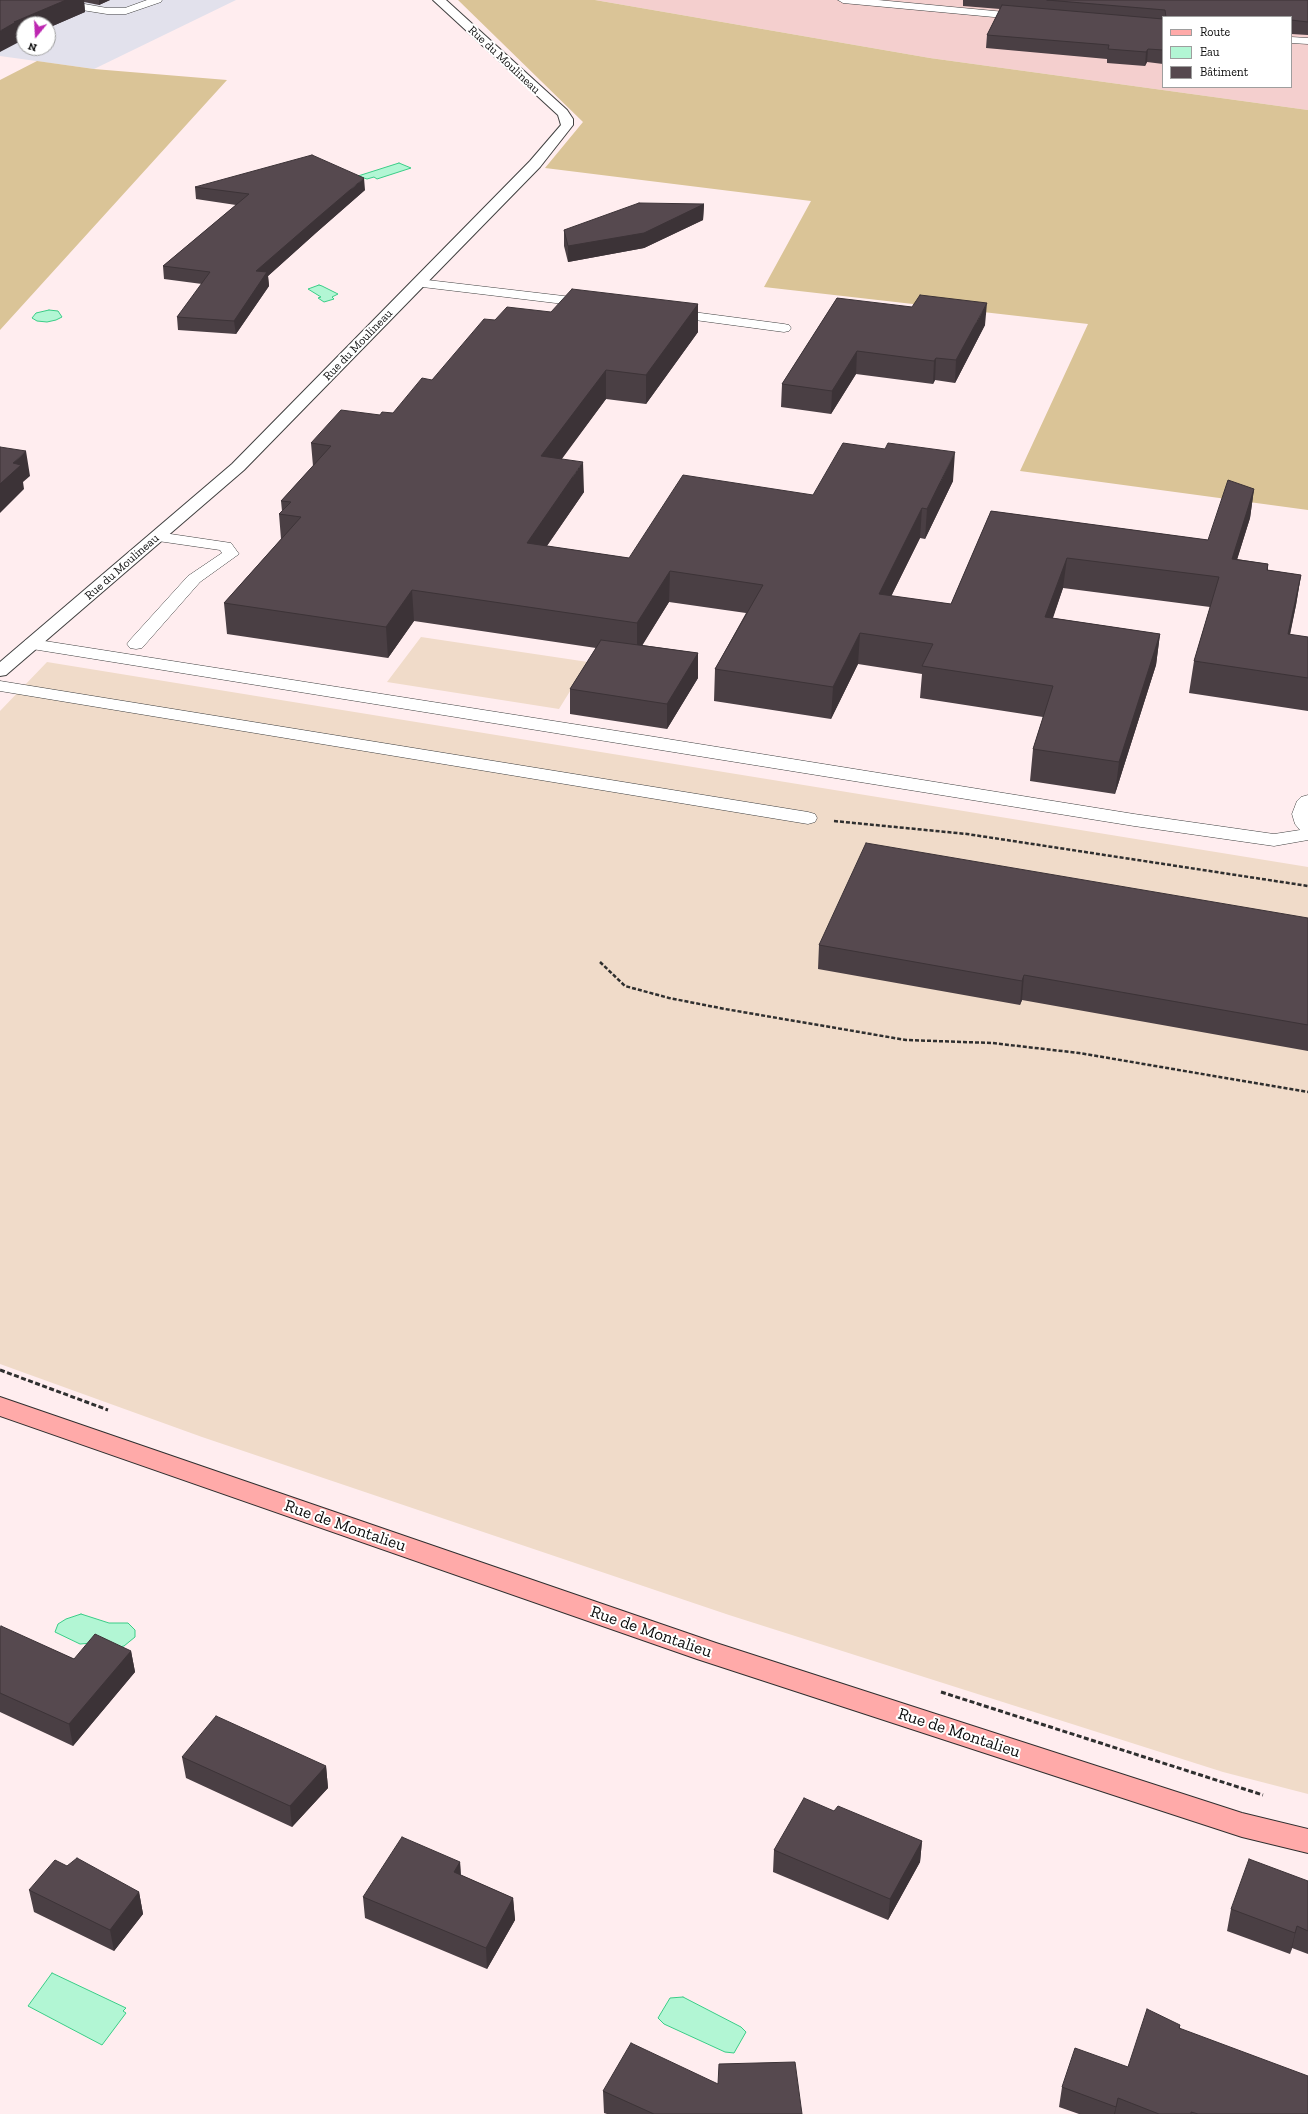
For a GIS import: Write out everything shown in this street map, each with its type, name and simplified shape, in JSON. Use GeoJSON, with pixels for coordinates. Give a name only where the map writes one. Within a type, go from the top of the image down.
{"type":"FeatureCollection","features":[{"type":"Feature","properties":{"kind":"street","name":"Rue du Moulineau"},"geometry":{"type":"LineString","coordinates":[[0,671],[238,467],[535,164],[567,125],[567,119],[562,113],[439,0]]}},
{"type":"Feature","properties":{"kind":"street","name":"Rue de Montalieu"},"geometry":{"type":"LineString","coordinates":[[0,1406],[706,1651],[1242,1824],[1308,1841]]}},
{"type":"Feature","properties":{"kind":"lane"},"geometry":{"type":"LineString","coordinates":[[51,0],[63,4],[107,11],[126,11],[157,0]]}},
{"type":"Feature","properties":{"kind":"lane"},"geometry":{"type":"LineString","coordinates":[[843,0],[943,5],[1036,17]]}},
{"type":"Feature","properties":{"kind":"lane"},"geometry":{"type":"LineString","coordinates":[[1292,40],[1308,41]]}},
{"type":"Feature","properties":{"kind":"lane"},"geometry":{"type":"LineString","coordinates":[[419,283],[603,305]]}},
{"type":"Feature","properties":{"kind":"lane"},"geometry":{"type":"LineString","coordinates":[[658,312],[784,328]]}},
{"type":"Feature","properties":{"kind":"lane"},"geometry":{"type":"LineString","coordinates":[[136,644],[194,579],[231,554],[225,546],[157,536]]}},
{"type":"Feature","properties":{"kind":"lane"},"geometry":{"type":"LineString","coordinates":[[32,644],[649,741],[1134,820],[1274,840],[1308,834]]}},
{"type":"Feature","properties":{"kind":"lane"},"geometry":{"type":"LineString","coordinates":[[0,686],[808,818]]}},
{"type":"Feature","properties":{"kind":"lane"},"geometry":{"type":"LineString","coordinates":[[1308,801],[1304,805],[1301,814],[1304,824],[1308,827]]}},
{"type":"Feature","properties":{"kind":"path"},"geometry":{"type":"LineString","coordinates":[[808,818],[967,834],[1308,886]]}},
{"type":"Feature","properties":{"kind":"path"},"geometry":{"type":"LineString","coordinates":[[600,962],[625,986],[669,998],[725,1009],[906,1040],[992,1043],[1079,1053],[1308,1092]]}},
{"type":"Feature","properties":{"kind":"path"},"geometry":{"type":"LineString","coordinates":[[0,1370],[116,1413]]}},
{"type":"Feature","properties":{"kind":"path"},"geometry":{"type":"LineString","coordinates":[[936,1690],[1266,1796]]}},
{"type":"Feature","properties":{"kind":"shaded area"},"geometry":{"type":"Polygon","coordinates":[[[0,0],[236,0],[94,69],[0,56],[0,0]]]}},
{"type":"Feature","properties":{"kind":"shaded area"},"geometry":{"type":"Polygon","coordinates":[[[458,0],[595,0],[930,58],[1308,110],[1308,510],[1020,471],[1088,324],[764,287],[811,201],[545,168],[583,122],[458,0]]]}},
{"type":"Feature","properties":{"kind":"shaded area"},"geometry":{"type":"Polygon","coordinates":[[[595,0],[1308,0],[1308,110],[930,58],[595,0]]]}},
{"type":"Feature","properties":{"kind":"shaded area"},"geometry":{"type":"Polygon","coordinates":[[[37,61],[94,69],[227,80],[0,330],[0,80],[37,61]]]}},
{"type":"Feature","properties":{"kind":"shaded area"},"geometry":{"type":"Polygon","coordinates":[[[421,637],[588,662],[559,709],[387,682],[421,637]]]}},
{"type":"Feature","properties":{"kind":"shaded area"},"geometry":{"type":"Polygon","coordinates":[[[47,662],[1308,867],[1308,1794],[1223,1772],[729,1615],[202,1437],[0,1364],[0,711],[47,662]]]}},
{"type":"Feature","properties":{"kind":"water"},"geometry":{"type":"Polygon","coordinates":[[[399,163],[411,168],[377,179],[374,177],[367,179],[358,176],[399,163]]]}},
{"type":"Feature","properties":{"kind":"water"},"geometry":{"type":"Polygon","coordinates":[[[319,285],[338,294],[332,297],[334,299],[324,302],[318,298],[321,297],[308,289],[319,285]]]}},
{"type":"Feature","properties":{"kind":"water"},"geometry":{"type":"Polygon","coordinates":[[[49,310],[58,311],[62,317],[47,322],[37,321],[32,318],[36,313],[49,310]]]}},
{"type":"Feature","properties":{"kind":"water"},"geometry":{"type":"Polygon","coordinates":[[[81,1614],[109,1623],[128,1623],[135,1630],[135,1637],[124,1646],[115,1648],[92,1643],[80,1644],[55,1632],[58,1624],[66,1619],[81,1614]]]}},
{"type":"Feature","properties":{"kind":"water"},"geometry":{"type":"Polygon","coordinates":[[[52,1973],[126,2008],[123,2011],[126,2013],[102,2045],[28,2006],[52,1973]]]}},
{"type":"Feature","properties":{"kind":"water"},"geometry":{"type":"Polygon","coordinates":[[[683,1997],[741,2027],[746,2032],[734,2053],[725,2052],[664,2024],[658,2018],[670,1998],[683,1997]]]}},
{"type":"Feature","properties":{"kind":"building"},"geometry":{"type":"Polygon","coordinates":[[[0,0],[66,0],[28,16],[16,16],[16,21],[14,22],[16,22],[0,31],[0,0]]]}},
{"type":"Feature","properties":{"kind":"building"},"geometry":{"type":"Polygon","coordinates":[[[1047,0],[1308,0],[1308,22],[1292,20],[1292,16],[1166,16],[1165,10],[1047,0]]]}},
{"type":"Feature","properties":{"kind":"building"},"geometry":{"type":"Polygon","coordinates":[[[1002,5],[1162,19],[1162,50],[1148,49],[1146,52],[1108,49],[1109,45],[987,35],[1002,5]]]}},
{"type":"Feature","properties":{"kind":"building"},"geometry":{"type":"Polygon","coordinates":[[[312,155],[364,178],[256,271],[267,272],[234,321],[177,317],[210,272],[163,266],[249,194],[195,187],[312,155]]]}},
{"type":"Feature","properties":{"kind":"building"},"geometry":{"type":"Polygon","coordinates":[[[639,203],[704,204],[644,233],[568,246],[564,230],[639,203]]]}},
{"type":"Feature","properties":{"kind":"building"},"geometry":{"type":"Polygon","coordinates":[[[572,289],[698,304],[646,375],[606,370],[541,456],[583,462],[527,543],[629,558],[683,475],[813,495],[843,443],[885,449],[888,443],[955,452],[927,509],[922,508],[879,594],[951,604],[991,511],[1208,540],[1228,480],[1254,489],[1232,559],[1268,564],[1267,570],[1301,575],[1288,634],[1308,637],[1308,678],[1194,661],[1219,577],[1067,558],[1045,617],[1160,634],[1119,762],[1033,749],[1053,686],[922,666],[933,644],[860,633],[833,687],[715,669],[763,585],[670,571],[637,623],[412,590],[386,627],[224,603],[301,517],[279,514],[291,502],[281,501],[331,446],[311,443],[341,410],[380,415],[382,412],[393,413],[422,378],[432,380],[484,319],[495,320],[507,307],[551,312],[572,289]]]}},
{"type":"Feature","properties":{"kind":"building"},"geometry":{"type":"Polygon","coordinates":[[[920,295],[987,303],[956,360],[936,358],[934,361],[857,351],[832,391],[782,384],[837,298],[912,307],[920,295]]]}},
{"type":"Feature","properties":{"kind":"building"},"geometry":{"type":"Polygon","coordinates":[[[0,447],[26,451],[13,463],[21,465],[0,484],[0,447]]]}},
{"type":"Feature","properties":{"kind":"building"},"geometry":{"type":"Polygon","coordinates":[[[601,640],[698,653],[667,704],[570,689],[601,640]]]}},
{"type":"Feature","properties":{"kind":"building"},"geometry":{"type":"Polygon","coordinates":[[[866,843],[1308,918],[1308,1025],[1024,975],[1022,981],[819,945],[866,843]]]}},
{"type":"Feature","properties":{"kind":"building"},"geometry":{"type":"Polygon","coordinates":[[[1,1626],[74,1659],[95,1634],[131,1651],[69,1724],[0,1693],[1,1626]]]}},
{"type":"Feature","properties":{"kind":"building"},"geometry":{"type":"Polygon","coordinates":[[[216,1716],[326,1766],[290,1806],[182,1757],[216,1716]]]}},
{"type":"Feature","properties":{"kind":"building"},"geometry":{"type":"Polygon","coordinates":[[[804,1798],[834,1811],[838,1806],[922,1841],[890,1899],[774,1850],[804,1798]]]}},
{"type":"Feature","properties":{"kind":"building"},"geometry":{"type":"Polygon","coordinates":[[[402,1837],[460,1862],[454,1872],[513,1898],[486,1948],[363,1897],[402,1837]]]}},
{"type":"Feature","properties":{"kind":"building"},"geometry":{"type":"Polygon","coordinates":[[[77,1858],[139,1892],[110,1930],[29,1890],[55,1860],[67,1866],[77,1858]]]}},
{"type":"Feature","properties":{"kind":"building"},"geometry":{"type":"Polygon","coordinates":[[[1249,1859],[1308,1881],[1308,1931],[1297,1926],[1295,1933],[1231,1909],[1249,1859]]]}},
{"type":"Feature","properties":{"kind":"building"},"geometry":{"type":"Polygon","coordinates":[[[1147,2009],[1180,2025],[1179,2028],[1308,2076],[1308,2114],[1198,2114],[1191,2112],[1191,2114],[1159,2114],[1118,2098],[1116,2107],[1062,2087],[1075,2048],[1128,2067],[1147,2009]]]}},
{"type":"Feature","properties":{"kind":"building"},"geometry":{"type":"Polygon","coordinates":[[[631,2043],[718,2084],[719,2064],[795,2062],[802,2114],[654,2114],[603,2091],[631,2043]]]}}]}
